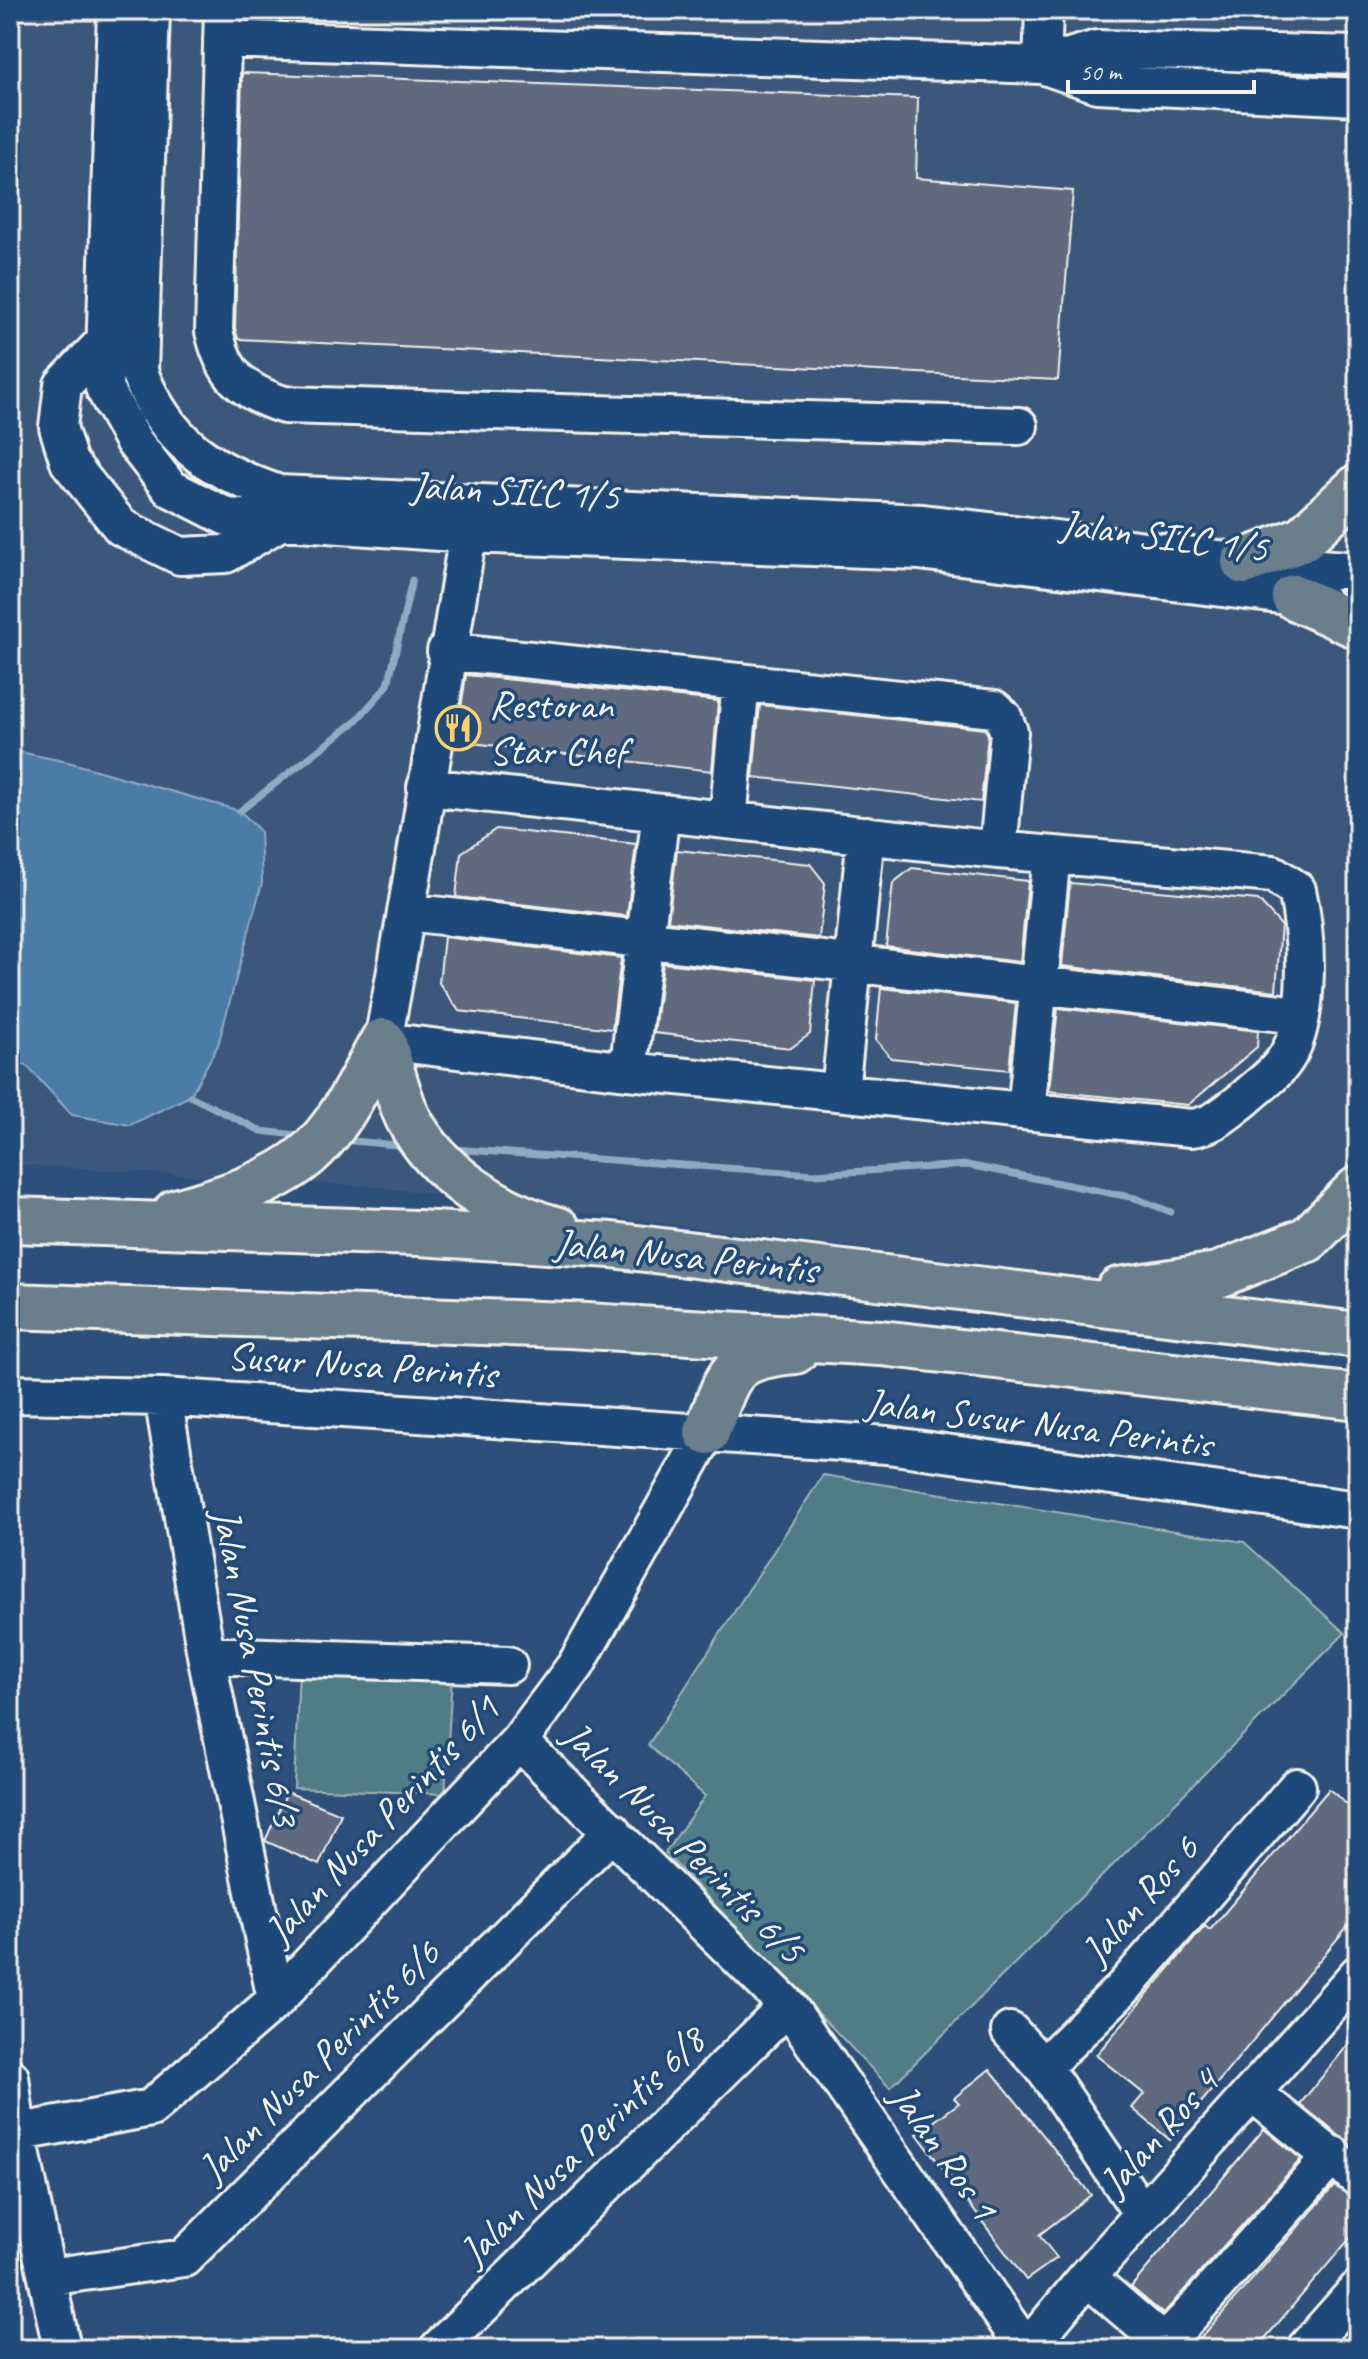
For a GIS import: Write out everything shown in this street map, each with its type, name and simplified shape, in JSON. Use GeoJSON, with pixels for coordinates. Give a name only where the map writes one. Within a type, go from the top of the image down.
{"type":"FeatureCollection","features":[{"type":"Feature","properties":{"kind":"main road"},"geometry":{"type":"LineString","coordinates":[[1244,562],[1302,539],[1358,487]]}},
{"type":"Feature","properties":{"kind":"main road"},"geometry":{"type":"LineString","coordinates":[[1294,597],[1358,626]]}},
{"type":"Feature","properties":{"kind":"main road"},"geometry":{"type":"LineString","coordinates":[[132,1224],[235,1196],[306,1155],[339,1116],[383,1041]]}},
{"type":"Feature","properties":{"kind":"main road"},"geometry":{"type":"LineString","coordinates":[[383,1041],[408,1118],[434,1155],[465,1185],[529,1222],[612,1245]]}},
{"type":"Feature","properties":{"kind":"main road"},"geometry":{"type":"LineString","coordinates":[[961,1286],[1127,1290],[1218,1275],[1308,1239],[1358,1189]]}},
{"type":"Feature","properties":{"kind":"main road","name":"Jalan Nusa Perintis"},"geometry":{"type":"LineString","coordinates":[[10,1220],[418,1233],[612,1245],[1358,1335]]}},
{"type":"Feature","properties":{"kind":"main road","name":"Jalan Nusa Perintis"},"geometry":{"type":"LineString","coordinates":[[10,1306],[569,1325],[881,1343],[1358,1397]]}},
{"type":"Feature","properties":{"kind":"main road"},"geometry":{"type":"LineString","coordinates":[[569,1325],[680,1347],[699,1368],[707,1432]]}},
{"type":"Feature","properties":{"kind":"main road"},"geometry":{"type":"LineString","coordinates":[[707,1432],[725,1386],[737,1366],[757,1354],[881,1343]]}},
{"type":"Feature","properties":{"kind":"street","name":"Jalan SILC 1/5"},"geometry":{"type":"LineString","coordinates":[[116,10],[104,388],[134,442],[170,488],[227,517],[468,534],[919,551],[1358,604]]}},
{"type":"Feature","properties":{"kind":"street","name":"Jalan SILC 1/5"},"geometry":{"type":"LineString","coordinates":[[151,10],[139,372],[151,404],[186,446],[231,477],[279,494],[923,523],[1244,562],[1358,571]]}},
{"type":"Feature","properties":{"kind":"street"},"geometry":{"type":"LineString","coordinates":[[1042,65],[1044,10]]}},
{"type":"Feature","properties":{"kind":"street"},"geometry":{"type":"LineString","coordinates":[[1019,426],[284,405],[260,397],[236,381],[220,358],[214,331],[222,24],[1042,65],[1097,84],[1358,97]]}},
{"type":"Feature","properties":{"kind":"street"},"geometry":{"type":"LineString","coordinates":[[1042,65],[1097,49],[1358,55]]}},
{"type":"Feature","properties":{"kind":"street"},"geometry":{"type":"LineString","coordinates":[[1190,51],[1190,89]]}},
{"type":"Feature","properties":{"kind":"street"},"geometry":{"type":"LineString","coordinates":[[105,341],[63,385],[58,427],[69,462],[121,527],[180,556],[226,554],[278,523]]}},
{"type":"Feature","properties":{"kind":"street"},"geometry":{"type":"LineString","coordinates":[[426,787],[998,850],[1273,874],[1297,890],[1305,924],[1299,1015],[1294,1042],[1274,1073],[1205,1127],[628,1071],[383,1041],[468,534]]}},
{"type":"Feature","properties":{"kind":"street"},"geometry":{"type":"LineString","coordinates":[[446,651],[994,709],[1003,717],[1009,732],[998,850]]}},
{"type":"Feature","properties":{"kind":"street"},"geometry":{"type":"LineString","coordinates":[[728,820],[741,682]]}},
{"type":"Feature","properties":{"kind":"street"},"geometry":{"type":"LineString","coordinates":[[628,1071],[661,813]]}},
{"type":"Feature","properties":{"kind":"street"},"geometry":{"type":"LineString","coordinates":[[840,1092],[866,835]]}},
{"type":"Feature","properties":{"kind":"street"},"geometry":{"type":"LineString","coordinates":[[1026,1111],[1052,855]]}},
{"type":"Feature","properties":{"kind":"street"},"geometry":{"type":"LineString","coordinates":[[407,912],[1299,1015]]}},
{"type":"Feature","properties":{"kind":"street","name":"Susur Nusa Perintis"},"geometry":{"type":"LineString","coordinates":[[10,1394],[163,1397],[707,1432]]}},
{"type":"Feature","properties":{"kind":"street","name":"Jalan Nusa Perintis 6/3"},"geometry":{"type":"LineString","coordinates":[[163,1397],[206,1655],[276,2000]]}},
{"type":"Feature","properties":{"kind":"street","name":"Jalan Susur Nusa Perintis"},"geometry":{"type":"LineString","coordinates":[[707,1432],[887,1445],[1358,1510]]}},
{"type":"Feature","properties":{"kind":"street","name":"Jalan Nusa Perintis 6/1"},"geometry":{"type":"LineString","coordinates":[[14,2133],[151,2108],[276,2000],[519,1741],[576,1665],[707,1432]]}},
{"type":"Feature","properties":{"kind":"street"},"geometry":{"type":"LineString","coordinates":[[206,1655],[508,1665]]}},
{"type":"Feature","properties":{"kind":"street","name":"Jalan Nusa Perintis 6/5"},"geometry":{"type":"LineString","coordinates":[[519,1741],[788,2006]]}},
{"type":"Feature","properties":{"kind":"street","name":"Jalan Ros 6"},"geometry":{"type":"LineString","coordinates":[[1043,2067],[1125,1986],[1297,1787]]}},
{"type":"Feature","properties":{"kind":"street","name":"Jalan Nusa Perintis 6/6"},"geometry":{"type":"LineString","coordinates":[[48,2277],[184,2258],[613,1831]]}},
{"type":"Feature","properties":{"kind":"street","name":"Jalan Ros 4"},"geometry":{"type":"LineString","coordinates":[[1026,2349],[1358,1974]]}},
{"type":"Feature","properties":{"kind":"street","name":"Jalan Nusa Perintis 6/8"},"geometry":{"type":"LineString","coordinates":[[438,2349],[788,2006]]}},
{"type":"Feature","properties":{"kind":"street","name":"Jalan Ros 1"},"geometry":{"type":"LineString","coordinates":[[788,2006],[1026,2349]]}},
{"type":"Feature","properties":{"kind":"street"},"geometry":{"type":"LineString","coordinates":[[1010,2031],[1043,2067],[1143,2215]]}},
{"type":"Feature","properties":{"kind":"street"},"geometry":{"type":"LineString","coordinates":[[10,2077],[14,2133],[62,2349]]}},
{"type":"Feature","properties":{"kind":"street"},"geometry":{"type":"LineString","coordinates":[[1087,2277],[1168,2346],[1348,2160],[1254,2094]]}},
{"type":"Feature","properties":{"kind":"street"},"geometry":{"type":"LineString","coordinates":[[1305,2349],[1358,2289]]}},
{"type":"Feature","properties":{"kind":"shaded area"},"geometry":{"type":"Polygon","coordinates":[[[10,10],[1358,10],[1358,1312],[380,1187],[10,1164],[10,10]]]}},
{"type":"Feature","properties":{"kind":"shaded area"},"geometry":{"type":"Polygon","coordinates":[[[10,750],[68,762],[240,811],[260,831],[262,883],[218,1045],[190,1096],[130,1125],[72,1115],[26,1065],[12,1065],[10,1077],[10,750]]]}},
{"type":"Feature","properties":{"kind":"green space"},"geometry":{"type":"Polygon","coordinates":[[[823,1475],[1244,1542],[1345,1633],[890,2088],[665,1853],[705,1796],[648,1745],[823,1475]]]}},
{"type":"Feature","properties":{"kind":"green space"},"geometry":{"type":"Polygon","coordinates":[[[299,1669],[452,1676],[445,1794],[294,1788],[299,1669]]]}},
{"type":"Feature","properties":{"kind":"building"},"geometry":{"type":"Polygon","coordinates":[[[242,73],[918,98],[916,178],[1073,191],[1058,380],[238,339],[235,328],[242,73]]]}},
{"type":"Feature","properties":{"kind":"building"},"geometry":{"type":"Polygon","coordinates":[[[466,675],[718,701],[712,771],[463,742],[457,735],[466,675]]]}},
{"type":"Feature","properties":{"kind":"building"},"geometry":{"type":"Polygon","coordinates":[[[760,705],[985,729],[988,735],[981,802],[753,777],[760,705]]]}},
{"type":"Feature","properties":{"kind":"building"},"geometry":{"type":"Polygon","coordinates":[[[496,829],[636,844],[627,916],[456,897],[461,853],[496,829]]]}},
{"type":"Feature","properties":{"kind":"building"},"geometry":{"type":"Polygon","coordinates":[[[677,850],[810,864],[825,883],[819,938],[668,921],[677,850]]]}},
{"type":"Feature","properties":{"kind":"building"},"geometry":{"type":"Polygon","coordinates":[[[912,868],[1028,881],[1020,962],[886,946],[893,883],[912,868]]]}},
{"type":"Feature","properties":{"kind":"building"},"geometry":{"type":"Polygon","coordinates":[[[1070,883],[1258,900],[1281,925],[1276,991],[1062,966],[1070,883]]]}},
{"type":"Feature","properties":{"kind":"building"},"geometry":{"type":"Polygon","coordinates":[[[444,937],[621,958],[612,1029],[459,1011],[439,983],[444,937]]]}},
{"type":"Feature","properties":{"kind":"building"},"geometry":{"type":"Polygon","coordinates":[[[663,963],[815,980],[810,1034],[791,1048],[654,1033],[663,963]]]}},
{"type":"Feature","properties":{"kind":"building"},"geometry":{"type":"Polygon","coordinates":[[[881,988],[1016,1003],[1009,1070],[891,1058],[876,1040],[881,988]]]}},
{"type":"Feature","properties":{"kind":"building"},"geometry":{"type":"Polygon","coordinates":[[[1058,1008],[1258,1031],[1257,1047],[1188,1105],[1049,1091],[1058,1008]]]}},
{"type":"Feature","properties":{"kind":"building"},"geometry":{"type":"Polygon","coordinates":[[[1329,1789],[1358,1814],[1358,1914],[1170,2140],[1132,2108],[1144,2094],[1096,2055],[1205,1926],[1210,1930],[1329,1789]]]}},
{"type":"Feature","properties":{"kind":"building"},"geometry":{"type":"Polygon","coordinates":[[[287,1792],[341,1814],[319,1865],[265,1841],[287,1792]]]}},
{"type":"Feature","properties":{"kind":"building"},"geometry":{"type":"Polygon","coordinates":[[[1358,2032],[1358,2151],[1300,2104],[1358,2032]]]}},
{"type":"Feature","properties":{"kind":"building"},"geometry":{"type":"Polygon","coordinates":[[[990,2069],[1091,2195],[1039,2235],[1057,2258],[1026,2280],[917,2134],[959,2103],[954,2098],[990,2069]]]}},
{"type":"Feature","properties":{"kind":"building"},"geometry":{"type":"Polygon","coordinates":[[[1264,2129],[1301,2159],[1163,2314],[1131,2287],[1264,2129]]]}},
{"type":"Feature","properties":{"kind":"building"},"geometry":{"type":"Polygon","coordinates":[[[1334,2186],[1358,2198],[1358,2229],[1256,2349],[1191,2349],[1334,2186]]]}},
{"type":"Feature","properties":{"kind":"waterway"},"geometry":{"type":"LineString","coordinates":[[240,811],[355,722],[388,685],[412,580]]}},
{"type":"Feature","properties":{"kind":"waterway"},"geometry":{"type":"LineString","coordinates":[[190,1096],[261,1131],[305,1136]]}},
{"type":"Feature","properties":{"kind":"waterway"},"geometry":{"type":"LineString","coordinates":[[341,1140],[408,1146]]}},
{"type":"Feature","properties":{"kind":"waterway"},"geometry":{"type":"LineString","coordinates":[[452,1149],[814,1174],[967,1165],[1135,1198],[1171,1212]]}},
{"type":"Feature","properties":{"kind":"place","name":"Restoran Star Chef"},"geometry":{"type":"Point","coordinates":[458,728]}}]}
